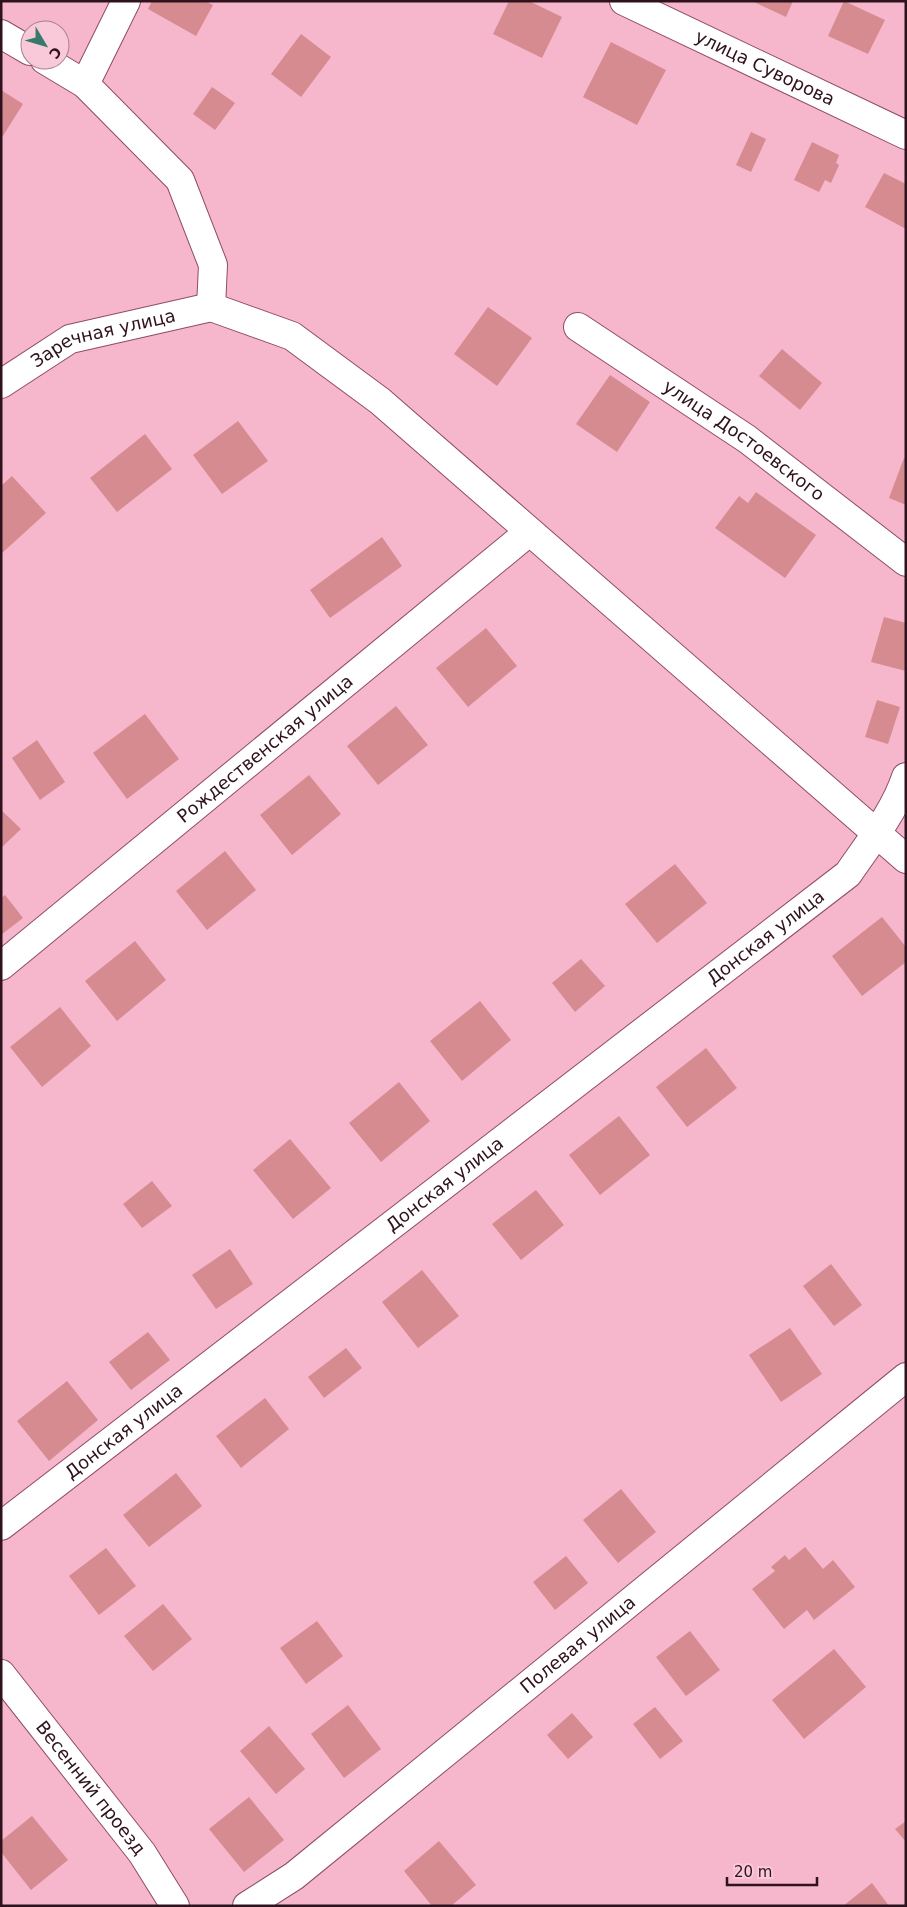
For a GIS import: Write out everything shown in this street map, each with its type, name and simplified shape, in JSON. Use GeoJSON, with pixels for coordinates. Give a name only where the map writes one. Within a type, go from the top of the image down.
{"type":"FeatureCollection","features":[{"type":"Feature","properties":{"kind":"street"},"geometry":{"type":"LineString","coordinates":[[85,84],[126,1]]}},
{"type":"Feature","properties":{"kind":"street","name":"улица Суворова"},"geometry":{"type":"LineString","coordinates":[[624,1],[906,135]]}},
{"type":"Feature","properties":{"kind":"street"},"geometry":{"type":"LineString","coordinates":[[1,34],[20,45]]}},
{"type":"Feature","properties":{"kind":"street"},"geometry":{"type":"LineString","coordinates":[[62,70],[85,84],[180,180],[213,265],[211,307],[292,336],[380,401],[906,858]]}},
{"type":"Feature","properties":{"kind":"street","name":"Заречная улица"},"geometry":{"type":"LineString","coordinates":[[1,384],[70,339],[211,307]]}},
{"type":"Feature","properties":{"kind":"street","name":"улица Достоевского"},"geometry":{"type":"LineString","coordinates":[[578,327],[747,440],[906,562]]}},
{"type":"Feature","properties":{"kind":"street","name":"Рождественская улица"},"geometry":{"type":"LineString","coordinates":[[1,966],[529,532]]}},
{"type":"Feature","properties":{"kind":"street","name":"Донская улица"},"geometry":{"type":"LineString","coordinates":[[1,1526],[848,874],[901,793],[906,777]]}},
{"type":"Feature","properties":{"kind":"street","name":"Полевая улица"},"geometry":{"type":"LineString","coordinates":[[247,1906],[294,1876],[906,1377]]}},
{"type":"Feature","properties":{"kind":"street","name":"Весенний проезд"},"geometry":{"type":"LineString","coordinates":[[1,1674],[142,1853],[176,1906]]}},
{"type":"Feature","properties":{"kind":"building"},"geometry":{"type":"Polygon","coordinates":[[[152,1],[205,1],[213,5],[196,36],[148,9],[152,1]]]}},
{"type":"Feature","properties":{"kind":"building"},"geometry":{"type":"Polygon","coordinates":[[[509,1],[529,1],[562,17],[542,58],[493,34],[509,1]]]}},
{"type":"Feature","properties":{"kind":"building"},"geometry":{"type":"Polygon","coordinates":[[[752,1],[793,1],[786,17],[752,1]]]}},
{"type":"Feature","properties":{"kind":"building"},"geometry":{"type":"Polygon","coordinates":[[[844,1],[885,20],[868,54],[828,36],[844,1]]]}},
{"type":"Feature","properties":{"kind":"building"},"geometry":{"type":"Polygon","coordinates":[[[301,34],[331,57],[301,97],[271,74],[301,34]]]}},
{"type":"Feature","properties":{"kind":"building"},"geometry":{"type":"Polygon","coordinates":[[[611,42],[666,70],[637,125],[583,97],[611,42]]]}},
{"type":"Feature","properties":{"kind":"building"},"geometry":{"type":"Polygon","coordinates":[[[212,87],[235,103],[215,130],[193,114],[212,87]]]}},
{"type":"Feature","properties":{"kind":"building"},"geometry":{"type":"Polygon","coordinates":[[[1,90],[23,104],[1,139],[1,90]]]}},
{"type":"Feature","properties":{"kind":"building"},"geometry":{"type":"Polygon","coordinates":[[[751,132],[766,139],[751,172],[736,165],[751,132]]]}},
{"type":"Feature","properties":{"kind":"building"},"geometry":{"type":"Polygon","coordinates":[[[812,142],[839,155],[836,163],[839,165],[831,183],[825,180],[819,192],[794,180],[812,142]]]}},
{"type":"Feature","properties":{"kind":"building"},"geometry":{"type":"Polygon","coordinates":[[[884,173],[906,184],[906,229],[865,207],[884,173]]]}},
{"type":"Feature","properties":{"kind":"building"},"geometry":{"type":"Polygon","coordinates":[[[488,307],[532,338],[497,386],[454,354],[488,307]]]}},
{"type":"Feature","properties":{"kind":"building"},"geometry":{"type":"Polygon","coordinates":[[[782,349],[822,383],[800,410],[759,376],[782,349]]]}},
{"type":"Feature","properties":{"kind":"building"},"geometry":{"type":"Polygon","coordinates":[[[610,375],[650,402],[617,452],[576,424],[610,375]]]}},
{"type":"Feature","properties":{"kind":"building"},"geometry":{"type":"Polygon","coordinates":[[[238,421],[268,461],[222,494],[193,455],[238,421]]]}},
{"type":"Feature","properties":{"kind":"building"},"geometry":{"type":"Polygon","coordinates":[[[145,434],[172,469],[117,512],[90,478],[145,434]]]}},
{"type":"Feature","properties":{"kind":"building"},"geometry":{"type":"Polygon","coordinates":[[[904,458],[906,458],[906,505],[889,498],[904,458]]]}},
{"type":"Feature","properties":{"kind":"building"},"geometry":{"type":"Polygon","coordinates":[[[12,476],[46,513],[1,554],[1,486],[12,476]]]}},
{"type":"Feature","properties":{"kind":"building"},"geometry":{"type":"Polygon","coordinates":[[[756,492],[816,535],[785,578],[715,528],[739,496],[748,503],[756,492]]]}},
{"type":"Feature","properties":{"kind":"building"},"geometry":{"type":"Polygon","coordinates":[[[382,537],[402,566],[330,618],[310,590],[382,537]]]}},
{"type":"Feature","properties":{"kind":"building"},"geometry":{"type":"Polygon","coordinates":[[[884,617],[906,623],[906,671],[871,662],[884,617]]]}},
{"type":"Feature","properties":{"kind":"building"},"geometry":{"type":"Polygon","coordinates":[[[486,628],[517,666],[468,707],[436,668],[486,628]]]}},
{"type":"Feature","properties":{"kind":"building"},"geometry":{"type":"Polygon","coordinates":[[[877,700],[900,707],[888,744],[865,737],[877,700]]]}},
{"type":"Feature","properties":{"kind":"building"},"geometry":{"type":"Polygon","coordinates":[[[396,706],[428,745],[378,785],[347,746],[396,706]]]}},
{"type":"Feature","properties":{"kind":"building"},"geometry":{"type":"Polygon","coordinates":[[[145,714],[179,759],[127,799],[93,753],[145,714]]]}},
{"type":"Feature","properties":{"kind":"building"},"geometry":{"type":"Polygon","coordinates":[[[37,740],[65,782],[40,800],[12,758],[37,740]]]}},
{"type":"Feature","properties":{"kind":"building"},"geometry":{"type":"Polygon","coordinates":[[[309,775],[341,814],[292,855],[260,815],[309,775]]]}},
{"type":"Feature","properties":{"kind":"building"},"geometry":{"type":"Polygon","coordinates":[[[1,810],[21,829],[1,848],[1,810]]]}},
{"type":"Feature","properties":{"kind":"building"},"geometry":{"type":"Polygon","coordinates":[[[225,851],[256,890],[207,930],[176,891],[225,851]]]}},
{"type":"Feature","properties":{"kind":"building"},"geometry":{"type":"Polygon","coordinates":[[[675,864],[707,903],[657,943],[625,904],[675,864]]]}},
{"type":"Feature","properties":{"kind":"building"},"geometry":{"type":"Polygon","coordinates":[[[5,895],[23,918],[1,935],[1,898],[5,895]]]}},
{"type":"Feature","properties":{"kind":"building"},"geometry":{"type":"Polygon","coordinates":[[[882,917],[906,947],[906,962],[862,996],[832,956],[882,917]]]}},
{"type":"Feature","properties":{"kind":"building"},"geometry":{"type":"Polygon","coordinates":[[[135,941],[166,980],[117,1021],[85,981],[135,941]]]}},
{"type":"Feature","properties":{"kind":"building"},"geometry":{"type":"Polygon","coordinates":[[[581,959],[605,986],[575,1012],[552,983],[581,959]]]}},
{"type":"Feature","properties":{"kind":"building"},"geometry":{"type":"Polygon","coordinates":[[[480,1001],[511,1040],[462,1081],[430,1041],[480,1001]]]}},
{"type":"Feature","properties":{"kind":"building"},"geometry":{"type":"Polygon","coordinates":[[[60,1007],[91,1046],[42,1087],[10,1047],[60,1007]]]}},
{"type":"Feature","properties":{"kind":"building"},"geometry":{"type":"Polygon","coordinates":[[[706,1048],[737,1088],[687,1127],[656,1087],[706,1048]]]}},
{"type":"Feature","properties":{"kind":"building"},"geometry":{"type":"Polygon","coordinates":[[[399,1082],[430,1121],[381,1162],[349,1123],[399,1082]]]}},
{"type":"Feature","properties":{"kind":"building"},"geometry":{"type":"Polygon","coordinates":[[[619,1116],[650,1155],[600,1195],[569,1155],[619,1116]]]}},
{"type":"Feature","properties":{"kind":"building"},"geometry":{"type":"Polygon","coordinates":[[[290,1139],[331,1188],[293,1219],[253,1170],[290,1139]]]}},
{"type":"Feature","properties":{"kind":"building"},"geometry":{"type":"Polygon","coordinates":[[[152,1181],[172,1206],[142,1228],[123,1204],[152,1181]]]}},
{"type":"Feature","properties":{"kind":"building"},"geometry":{"type":"Polygon","coordinates":[[[536,1190],[564,1225],[521,1260],[492,1224],[536,1190]]]}},
{"type":"Feature","properties":{"kind":"building"},"geometry":{"type":"Polygon","coordinates":[[[230,1249],[253,1284],[216,1309],[192,1275],[230,1249]]]}},
{"type":"Feature","properties":{"kind":"building"},"geometry":{"type":"Polygon","coordinates":[[[831,1264],[862,1305],[834,1326],[803,1286],[831,1264]]]}},
{"type":"Feature","properties":{"kind":"building"},"geometry":{"type":"Polygon","coordinates":[[[422,1270],[459,1316],[418,1348],[382,1302],[422,1270]]]}},
{"type":"Feature","properties":{"kind":"building"},"geometry":{"type":"Polygon","coordinates":[[[790,1328],[822,1374],[781,1402],[749,1355],[790,1328]]]}},
{"type":"Feature","properties":{"kind":"building"},"geometry":{"type":"Polygon","coordinates":[[[148,1332],[170,1360],[131,1390],[109,1362],[148,1332]]]}},
{"type":"Feature","properties":{"kind":"building"},"geometry":{"type":"Polygon","coordinates":[[[346,1348],[362,1368],[324,1398],[308,1377],[346,1348]]]}},
{"type":"Feature","properties":{"kind":"building"},"geometry":{"type":"Polygon","coordinates":[[[67,1381],[98,1420],[49,1461],[17,1421],[67,1381]]]}},
{"type":"Feature","properties":{"kind":"building"},"geometry":{"type":"Polygon","coordinates":[[[265,1398],[289,1429],[241,1468],[216,1436],[265,1398]]]}},
{"type":"Feature","properties":{"kind":"building"},"geometry":{"type":"Polygon","coordinates":[[[176,1473],[202,1506],[149,1547],[123,1515],[176,1473]]]}},
{"type":"Feature","properties":{"kind":"building"},"geometry":{"type":"Polygon","coordinates":[[[621,1489],[656,1532],[618,1563],[583,1520],[621,1489]]]}},
{"type":"Feature","properties":{"kind":"building"},"geometry":{"type":"Polygon","coordinates":[[[805,1547],[823,1569],[833,1560],[855,1587],[814,1620],[807,1610],[784,1629],[752,1589],[775,1571],[771,1567],[785,1555],[789,1560],[805,1547]]]}},
{"type":"Feature","properties":{"kind":"building"},"geometry":{"type":"Polygon","coordinates":[[[106,1548],[136,1586],[99,1615],[69,1576],[106,1548]]]}},
{"type":"Feature","properties":{"kind":"building"},"geometry":{"type":"Polygon","coordinates":[[[566,1556],[588,1583],[555,1610],[533,1582],[566,1556]]]}},
{"type":"Feature","properties":{"kind":"building"},"geometry":{"type":"Polygon","coordinates":[[[163,1604],[192,1639],[153,1671],[124,1636],[163,1604]]]}},
{"type":"Feature","properties":{"kind":"building"},"geometry":{"type":"Polygon","coordinates":[[[317,1621],[343,1656],[306,1684],[280,1648],[317,1621]]]}},
{"type":"Feature","properties":{"kind":"building"},"geometry":{"type":"Polygon","coordinates":[[[690,1631],[720,1670],[686,1696],[656,1657],[690,1631]]]}},
{"type":"Feature","properties":{"kind":"building"},"geometry":{"type":"Polygon","coordinates":[[[834,1649],[866,1687],[804,1739],[772,1700],[834,1649]]]}},
{"type":"Feature","properties":{"kind":"building"},"geometry":{"type":"Polygon","coordinates":[[[348,1705],[381,1749],[344,1778],[311,1734],[348,1705]]]}},
{"type":"Feature","properties":{"kind":"building"},"geometry":{"type":"Polygon","coordinates":[[[655,1707],[683,1741],[660,1759],[633,1724],[655,1707]]]}},
{"type":"Feature","properties":{"kind":"building"},"geometry":{"type":"Polygon","coordinates":[[[572,1713],[593,1737],[568,1759],[547,1735],[572,1713]]]}},
{"type":"Feature","properties":{"kind":"building"},"geometry":{"type":"Polygon","coordinates":[[[269,1726],[305,1769],[276,1794],[240,1751],[269,1726]]]}},
{"type":"Feature","properties":{"kind":"building"},"geometry":{"type":"Polygon","coordinates":[[[249,1797],[284,1840],[244,1872],[209,1829],[249,1797]]]}},
{"type":"Feature","properties":{"kind":"building"},"geometry":{"type":"Polygon","coordinates":[[[32,1816],[68,1860],[31,1890],[1,1852],[1,1841],[32,1816]]]}},
{"type":"Feature","properties":{"kind":"building"},"geometry":{"type":"Polygon","coordinates":[[[906,1821],[906,1842],[895,1829],[906,1821]]]}},
{"type":"Feature","properties":{"kind":"building"},"geometry":{"type":"Polygon","coordinates":[[[439,1841],[476,1885],[451,1906],[432,1906],[404,1871],[439,1841]]]}},
{"type":"Feature","properties":{"kind":"building"},"geometry":{"type":"Polygon","coordinates":[[[872,1883],[889,1906],[843,1906],[872,1883]]]}}]}
